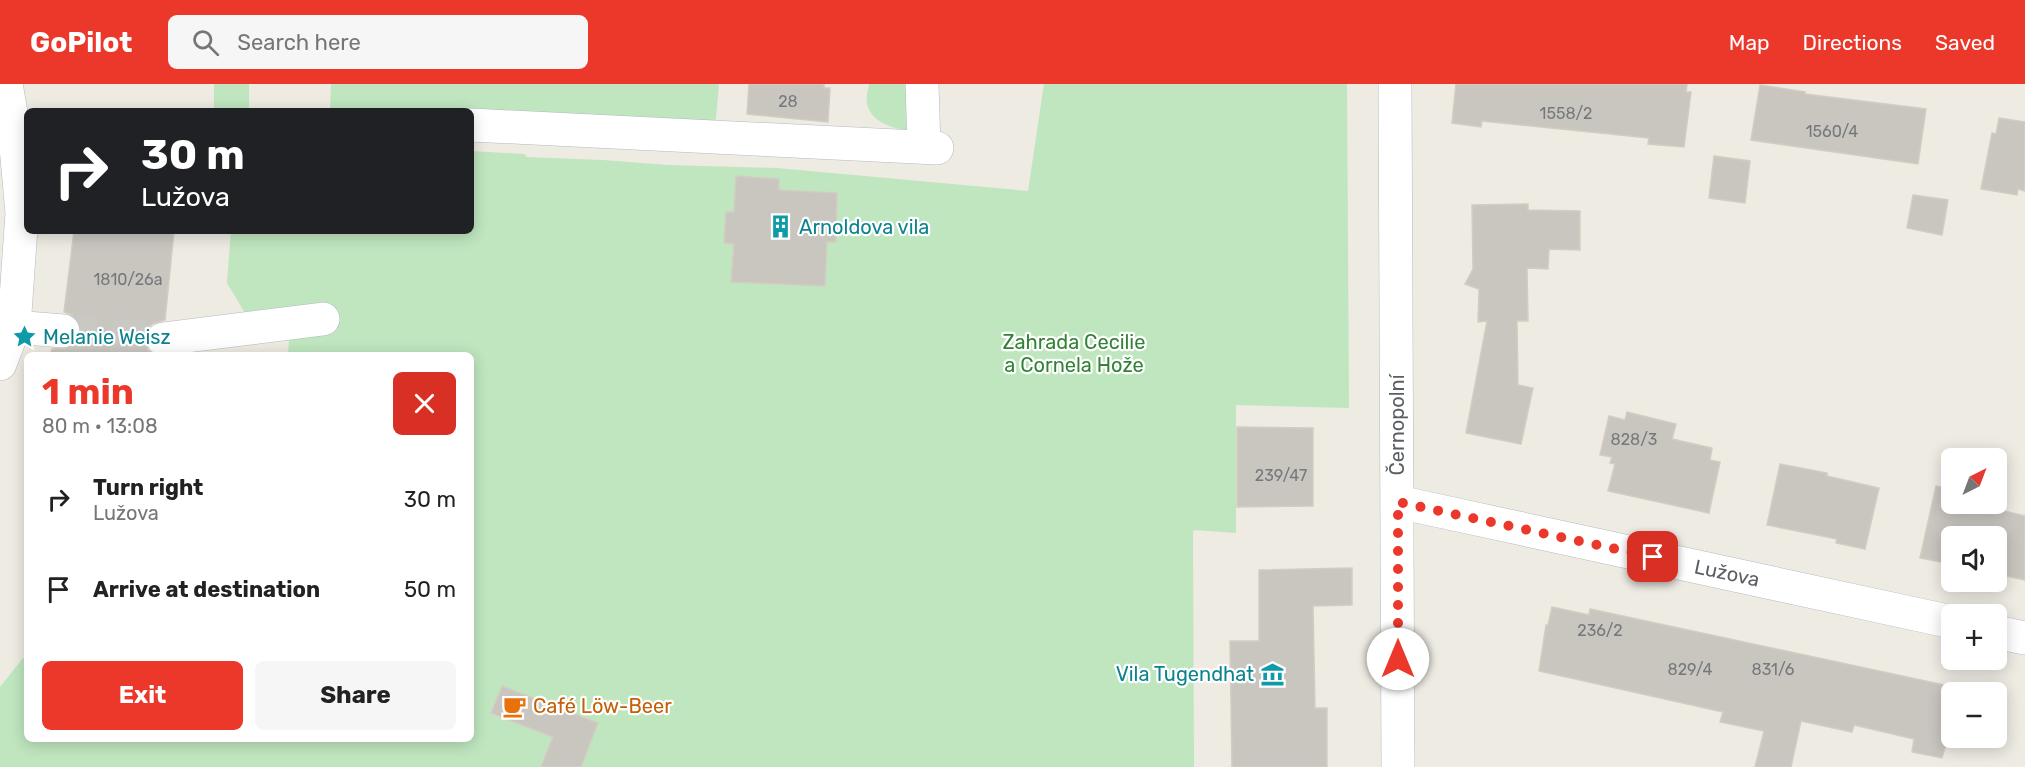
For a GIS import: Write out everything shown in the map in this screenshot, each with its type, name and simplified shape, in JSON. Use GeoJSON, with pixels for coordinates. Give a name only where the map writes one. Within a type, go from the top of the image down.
{"type":"FeatureCollection","features":[{"type":"Feature","properties":{"kind":"street"},"geometry":{"type":"LineString","coordinates":[[0,363],[14,327],[22,213],[21,135],[6,84]]}},
{"type":"Feature","properties":{"kind":"street"},"geometry":{"type":"LineString","coordinates":[[474,125],[930,147],[922,84]]}},
{"type":"Feature","properties":{"kind":"street","name":"Černopolní"},"geometry":{"type":"LineString","coordinates":[[1395,84],[1398,767]]}},
{"type":"Feature","properties":{"kind":"street"},"geometry":{"type":"LineString","coordinates":[[163,339],[323,319]]}},
{"type":"Feature","properties":{"kind":"street"},"geometry":{"type":"LineString","coordinates":[[14,327],[63,332]]}},
{"type":"Feature","properties":{"kind":"street","name":"Lužova"},"geometry":{"type":"LineString","coordinates":[[1398,502],[1941,620]]}},
{"type":"Feature","properties":{"kind":"street"},"geometry":{"type":"LineString","coordinates":[[2007,634],[2025,638]]}},
{"type":"Feature","properties":{"kind":"green space"},"geometry":{"type":"Polygon","coordinates":[[[214,84],[249,84],[249,108],[214,108],[214,84]]]}},
{"type":"Feature","properties":{"kind":"green space"},"geometry":{"type":"Polygon","coordinates":[[[331,84],[719,84],[716,119],[713,127],[474,111],[474,108],[330,108],[331,84]]]}},
{"type":"Feature","properties":{"kind":"green space"},"geometry":{"type":"Polygon","coordinates":[[[869,84],[937,84],[914,132],[892,127],[873,116],[867,103],[869,84]]]}},
{"type":"Feature","properties":{"kind":"green space","name":"Zahrada Cecilie a Cornela Hože"},"geometry":{"type":"Polygon","coordinates":[[[1044,84],[1347,84],[1349,408],[1236,405],[1236,533],[1194,530],[1193,532],[1194,767],[581,767],[598,723],[502,686],[492,714],[553,737],[541,767],[0,767],[0,687],[23,658],[24,742],[474,742],[474,352],[288,352],[289,339],[245,313],[227,283],[231,234],[474,234],[474,151],[525,154],[526,157],[668,165],[777,168],[1028,191],[1044,84]]]}},
{"type":"Feature","properties":{"kind":"building"},"geometry":{"type":"Polygon","coordinates":[[[749,84],[824,84],[824,88],[830,88],[828,122],[747,114],[749,84]]]}},
{"type":"Feature","properties":{"kind":"building"},"geometry":{"type":"Polygon","coordinates":[[[1456,84],[1687,84],[1686,92],[1691,92],[1684,147],[1648,144],[1649,138],[1482,121],[1481,127],[1452,123],[1456,84]]]}},
{"type":"Feature","properties":{"kind":"building"},"geometry":{"type":"Polygon","coordinates":[[[1760,85],[1805,92],[1805,94],[1926,109],[1918,164],[1751,140],[1760,85]]]}},
{"type":"Feature","properties":{"kind":"building"},"geometry":{"type":"Polygon","coordinates":[[[1999,118],[2025,122],[2025,191],[2018,189],[2017,195],[1981,189],[1992,133],[1996,134],[1999,118]]]}},
{"type":"Feature","properties":{"kind":"building"},"geometry":{"type":"Polygon","coordinates":[[[1714,156],[1750,161],[1745,203],[1709,198],[1714,156]]]}},
{"type":"Feature","properties":{"kind":"building","name":"Arnoldova vila"},"geometry":{"type":"Polygon","coordinates":[[[736,176],[779,179],[779,190],[837,193],[836,242],[827,242],[825,286],[731,282],[734,244],[724,243],[726,212],[734,212],[736,176]]]}},
{"type":"Feature","properties":{"kind":"building"},"geometry":{"type":"Polygon","coordinates":[[[1913,195],[1948,200],[1942,235],[1907,228],[1913,195]]]}},
{"type":"Feature","properties":{"kind":"building"},"geometry":{"type":"Polygon","coordinates":[[[1528,204],[1528,210],[1580,211],[1580,250],[1549,249],[1548,269],[1527,268],[1528,321],[1517,321],[1518,385],[1533,388],[1521,444],[1466,433],[1487,321],[1478,322],[1479,289],[1465,284],[1473,269],[1472,205],[1528,204]]]}},
{"type":"Feature","properties":{"kind":"building"},"geometry":{"type":"Polygon","coordinates":[[[74,234],[174,234],[165,320],[152,324],[146,332],[145,342],[150,352],[51,352],[52,349],[72,348],[82,333],[80,322],[73,315],[64,312],[74,234]]]}},
{"type":"Feature","properties":{"kind":"building"},"geometry":{"type":"Polygon","coordinates":[[[1627,412],[1676,424],[1672,439],[1712,448],[1710,460],[1720,462],[1709,513],[1608,491],[1615,464],[1610,463],[1612,457],[1600,455],[1609,416],[1625,420],[1627,412]]]}},
{"type":"Feature","properties":{"kind":"building"},"geometry":{"type":"Polygon","coordinates":[[[1237,427],[1313,428],[1313,506],[1237,507],[1237,427]]]}},
{"type":"Feature","properties":{"kind":"building"},"geometry":{"type":"Polygon","coordinates":[[[1780,464],[1827,473],[1827,476],[1879,488],[1865,549],[1836,543],[1837,539],[1767,525],[1780,464]]]}},
{"type":"Feature","properties":{"kind":"building"},"geometry":{"type":"Polygon","coordinates":[[[1936,486],[1941,487],[1941,514],[2007,514],[2007,512],[2025,516],[2025,580],[2007,576],[2007,526],[1941,526],[1941,562],[1920,558],[1936,486]]]}},
{"type":"Feature","properties":{"kind":"building","name":"Vila Tugendhat"},"geometry":{"type":"Polygon","coordinates":[[[1352,568],[1352,605],[1313,606],[1315,708],[1327,708],[1327,767],[1232,767],[1230,641],[1259,641],[1259,570],[1352,568]]]}},
{"type":"Feature","properties":{"kind":"building"},"geometry":{"type":"Polygon","coordinates":[[[1552,607],[1589,615],[1590,609],[1941,684],[1941,748],[1945,748],[1942,758],[1912,752],[1914,739],[1854,725],[1852,732],[1801,721],[1791,767],[1755,767],[1764,731],[1720,722],[1723,712],[1539,671],[1546,625],[1548,625],[1552,607]]]}},
{"type":"Feature","properties":{"kind":"building"},"geometry":{"type":"Polygon","coordinates":[[[502,686],[598,723],[581,767],[541,767],[553,737],[491,713],[502,686]]]}},
{"type":"Feature","properties":{"kind":"tunnel"},"geometry":{"type":"LineString","coordinates":[[63,331],[163,339]]}},
{"type":"Feature","properties":{"kind":"place","name":"Arnoldova vila"},"geometry":{"type":"Point","coordinates":[781,227]}},
{"type":"Feature","properties":{"kind":"place","name":"Melanie Weisz"},"geometry":{"type":"Point","coordinates":[25,337]}},
{"type":"Feature","properties":{"kind":"place","name":"Vila Tugendhat"},"geometry":{"type":"Point","coordinates":[1272,674]}},
{"type":"Feature","properties":{"kind":"place","name":"Café Löw-Beer"},"geometry":{"type":"Point","coordinates":[515,706]}},
{"type":"Feature","properties":{"kind":"route"},"geometry":{"type":"LineString","coordinates":[[1398,659],[1398,502],[1653,557]]}}]}
